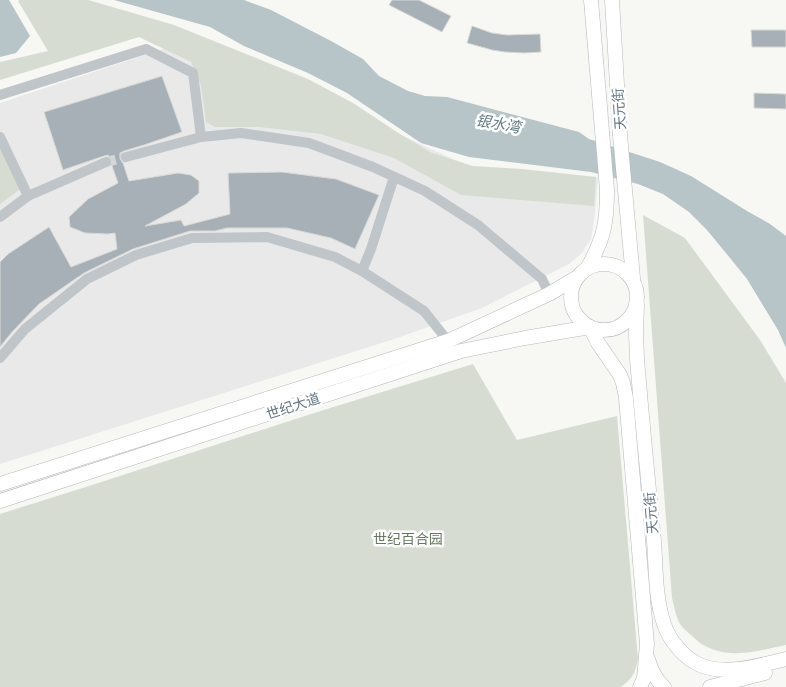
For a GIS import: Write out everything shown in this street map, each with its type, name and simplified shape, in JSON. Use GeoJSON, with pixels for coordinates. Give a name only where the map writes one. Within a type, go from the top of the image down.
{"type":"FeatureCollection","features":[{"type":"Feature","properties":{"kind":"main road","name":"天元街"},"geometry":{"type":"LineString","coordinates":[[588,267],[597,252],[604,233],[607,214],[607,190],[591,0]]}},
{"type":"Feature","properties":{"kind":"main road","name":"天元街"},"geometry":{"type":"LineString","coordinates":[[612,0],[620,135],[633,278]]}},
{"type":"Feature","properties":{"kind":"main road"},"geometry":{"type":"LineString","coordinates":[[606,263],[616,265],[626,270],[633,278],[638,296],[637,304],[634,314],[619,327],[610,330],[599,330],[582,322],[576,314],[570,296],[572,286],[576,278],[588,267],[606,263]]}},
{"type":"Feature","properties":{"kind":"main road","name":"世纪大道"},"geometry":{"type":"LineString","coordinates":[[0,484],[448,341],[549,294],[576,278]]}},
{"type":"Feature","properties":{"kind":"main road","name":"天元街"},"geometry":{"type":"LineString","coordinates":[[637,304],[637,360],[658,602],[660,614],[669,636],[680,650],[692,660],[711,669],[740,669],[786,659]]}},
{"type":"Feature","properties":{"kind":"main road","name":"天元街"},"geometry":{"type":"LineString","coordinates":[[590,327],[598,343],[620,375],[626,398],[646,648],[644,678],[640,687]]}},
{"type":"Feature","properties":{"kind":"main road","name":"世纪大道"},"geometry":{"type":"LineString","coordinates":[[0,501],[461,351],[590,327]]}},
{"type":"Feature","properties":{"kind":"main road"},"geometry":{"type":"LineString","coordinates":[[646,648],[651,669],[664,687]]}},
{"type":"Feature","properties":{"kind":"main road"},"geometry":{"type":"LineString","coordinates":[[710,687],[786,668]]}},
{"type":"Feature","properties":{"kind":"lane"},"geometry":{"type":"LineString","coordinates":[[0,95],[146,49],[193,74],[201,137]]}},
{"type":"Feature","properties":{"kind":"lane"},"geometry":{"type":"LineString","coordinates":[[126,157],[201,137],[241,133],[309,143],[373,167],[425,191],[478,224],[542,279],[549,294]]}},
{"type":"Feature","properties":{"kind":"lane"},"geometry":{"type":"LineString","coordinates":[[0,137],[28,196]]}},
{"type":"Feature","properties":{"kind":"lane"},"geometry":{"type":"LineString","coordinates":[[0,217],[28,196],[106,162]]}},
{"type":"Feature","properties":{"kind":"lane"},"geometry":{"type":"LineString","coordinates":[[362,271],[394,177]]}},
{"type":"Feature","properties":{"kind":"lane"},"geometry":{"type":"LineString","coordinates":[[0,358],[26,329],[87,279],[136,255],[192,238],[267,237],[335,257],[362,271],[424,311],[448,341]]}},
{"type":"Feature","properties":{"kind":"shaded area"},"geometry":{"type":"Polygon","coordinates":[[[193,39],[468,166],[598,178],[591,239],[582,253],[569,264],[482,308],[394,339],[0,464],[0,103],[193,39]]]}},
{"type":"Feature","properties":{"kind":"green space"},"geometry":{"type":"Polygon","coordinates":[[[19,0],[88,0],[174,25],[308,79],[353,103],[432,153],[473,166],[596,177],[594,206],[461,195],[394,158],[321,134],[259,127],[215,127],[206,122],[201,85],[191,62],[139,37],[0,80],[0,62],[48,51],[19,0]]]}},
{"type":"Feature","properties":{"kind":"green space"},"geometry":{"type":"Polygon","coordinates":[[[0,144],[20,180],[19,190],[0,204],[0,144]]]}},
{"type":"Feature","properties":{"kind":"green space"},"geometry":{"type":"Polygon","coordinates":[[[643,215],[685,238],[760,340],[786,383],[786,645],[736,653],[713,649],[701,644],[680,624],[676,615],[672,598],[643,215]]]}},
{"type":"Feature","properties":{"kind":"green space","name":"世纪百合园"},"geometry":{"type":"Polygon","coordinates":[[[473,364],[517,440],[617,416],[638,659],[633,675],[621,687],[0,687],[0,514],[473,364]]]}},
{"type":"Feature","properties":{"kind":"water"},"geometry":{"type":"Polygon","coordinates":[[[0,0],[9,0],[30,36],[16,53],[0,57],[0,0]]]}},
{"type":"Feature","properties":{"kind":"water","name":"银水湾"},"geometry":{"type":"Polygon","coordinates":[[[114,0],[244,0],[271,10],[331,41],[363,59],[379,76],[408,91],[425,96],[447,97],[579,132],[589,139],[660,162],[691,176],[770,224],[786,236],[786,348],[778,330],[747,279],[707,230],[689,212],[663,194],[638,184],[591,172],[469,157],[421,143],[347,93],[308,73],[244,46],[210,27],[114,0]]]}},
{"type":"Feature","properties":{"kind":"building"},"geometry":{"type":"Polygon","coordinates":[[[392,0],[419,0],[451,16],[442,32],[389,5],[392,0]]]}},
{"type":"Feature","properties":{"kind":"building"},"geometry":{"type":"Polygon","coordinates":[[[472,26],[492,33],[507,35],[540,34],[541,52],[505,52],[467,43],[472,26]]]}},
{"type":"Feature","properties":{"kind":"building"},"geometry":{"type":"Polygon","coordinates":[[[751,30],[786,30],[786,47],[752,47],[751,30]]]}},
{"type":"Feature","properties":{"kind":"building"},"geometry":{"type":"Polygon","coordinates":[[[162,76],[182,132],[124,151],[120,153],[120,159],[129,181],[178,173],[191,175],[199,181],[199,193],[186,204],[145,226],[181,220],[184,226],[230,214],[228,173],[282,172],[336,179],[379,195],[355,249],[331,238],[287,228],[227,228],[215,231],[190,231],[133,249],[84,273],[39,304],[0,347],[0,262],[8,254],[49,227],[71,267],[117,249],[115,233],[85,233],[70,227],[69,217],[88,199],[118,183],[112,166],[112,159],[108,155],[63,170],[44,112],[162,76]]]}},
{"type":"Feature","properties":{"kind":"building"},"geometry":{"type":"Polygon","coordinates":[[[754,93],[786,94],[786,109],[754,108],[754,93]]]}},
{"type":"Feature","properties":{"kind":"tunnel"},"geometry":{"type":"LineString","coordinates":[[106,162],[126,157]]}}]}
